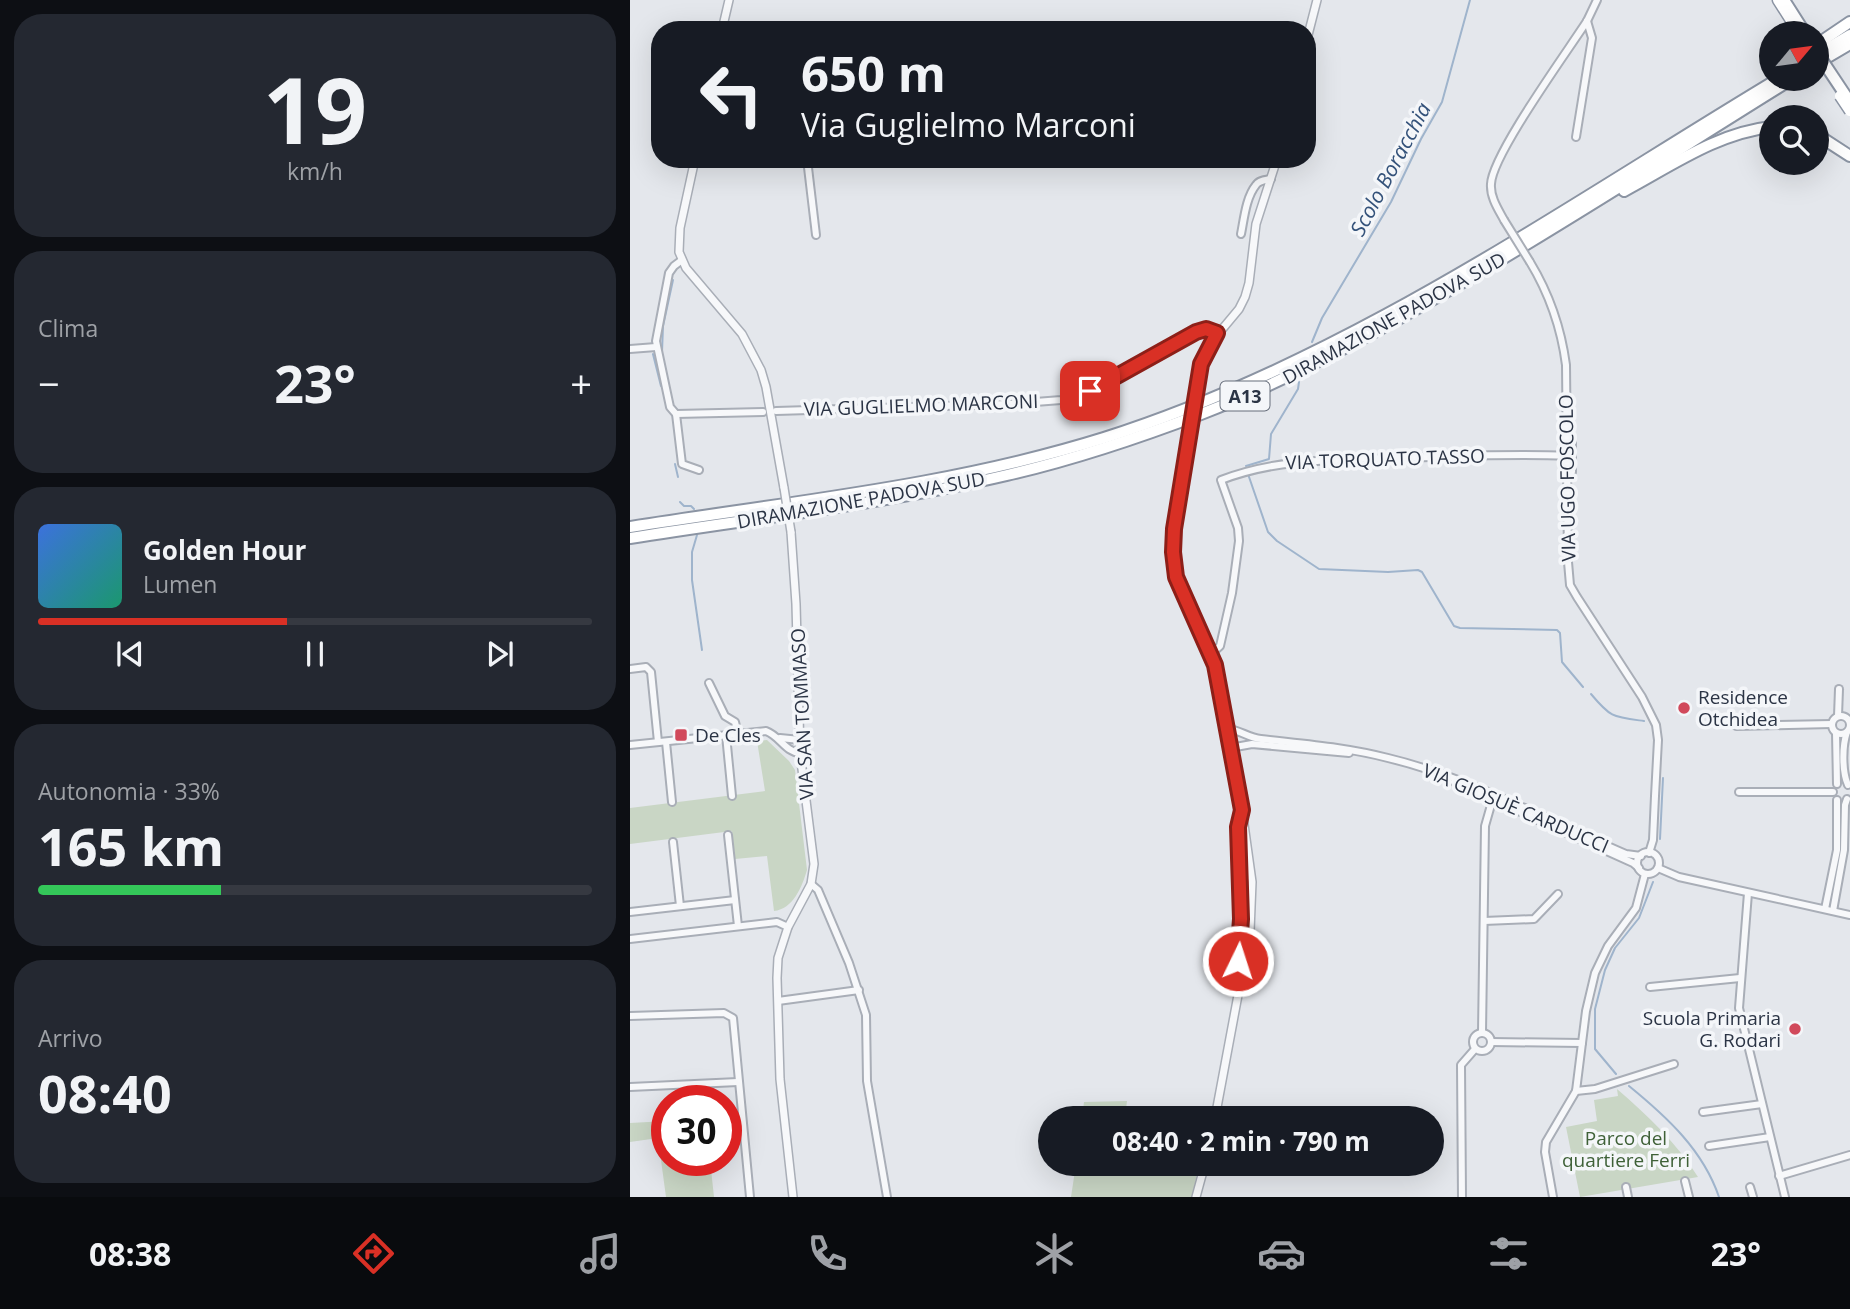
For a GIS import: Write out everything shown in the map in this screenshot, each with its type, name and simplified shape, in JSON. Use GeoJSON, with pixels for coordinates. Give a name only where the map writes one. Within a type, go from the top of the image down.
{"type":"FeatureCollection","features":[{"type":"Feature","properties":{"kind":"highway"},"geometry":{"type":"LineString","coordinates":[[1782,3],[1792,21]]}},
{"type":"Feature","properties":{"kind":"highway"},"geometry":{"type":"LineString","coordinates":[[1782,3],[1796,21]]}},
{"type":"Feature","properties":{"kind":"highway"},"geometry":{"type":"LineString","coordinates":[[1829,36],[1850,22]]}},
{"type":"Feature","properties":{"kind":"highway"},"geometry":{"type":"LineString","coordinates":[[1829,49],[1850,35]]}},
{"type":"Feature","properties":{"kind":"highway"},"geometry":{"type":"LineString","coordinates":[[1829,53],[1850,44]]}},
{"type":"Feature","properties":{"kind":"highway"},"geometry":{"type":"LineString","coordinates":[[1829,75],[1850,102]]}},
{"type":"Feature","properties":{"kind":"highway"},"geometry":{"type":"LineString","coordinates":[[1829,78],[1850,111]]}},
{"type":"Feature","properties":{"kind":"highway"},"geometry":{"type":"LineString","coordinates":[[1748,97],[1759,87]]}},
{"type":"Feature","properties":{"kind":"highway","name":"DIRAMAZIONE PADOVA SUD"},"geometry":{"type":"LineString","coordinates":[[630,527],[913,483],[1008,464],[1104,438],[1194,406],[1277,371],[1341,339],[1485,258],[1759,90]]}},
{"type":"Feature","properties":{"kind":"highway","name":"DIRAMAZIONE PADOVA SUD"},"geometry":{"type":"LineString","coordinates":[[630,538],[915,493],[1008,475],[1110,446],[1200,414],[1281,381],[1388,326],[1554,228],[1773,91]]}},
{"type":"Feature","properties":{"kind":"highway"},"geometry":{"type":"LineString","coordinates":[[1554,228],[1715,141],[1759,129]]}},
{"type":"Feature","properties":{"kind":"highway"},"geometry":{"type":"LineString","coordinates":[[1829,142],[1850,156]]}},
{"type":"Feature","properties":{"kind":"street"},"geometry":{"type":"LineString","coordinates":[[724,21],[729,0]]}},
{"type":"Feature","properties":{"kind":"street"},"geometry":{"type":"LineString","coordinates":[[1312,21],[1317,0]]}},
{"type":"Feature","properties":{"kind":"street"},"geometry":{"type":"LineString","coordinates":[[1576,137],[1592,38],[1587,22],[1597,0]]}},
{"type":"Feature","properties":{"kind":"street","name":"VIA UGO FOSCOLO"},"geometry":{"type":"LineString","coordinates":[[1587,22],[1500,156],[1491,184],[1492,196],[1503,220],[1530,262],[1553,307],[1562,334],[1566,365],[1570,585],[1642,697],[1656,725],[1658,740],[1655,807],[1653,840],[1649,853]]}},
{"type":"Feature","properties":{"kind":"street","name":"VIA SAN TOMMASO"},"geometry":{"type":"LineString","coordinates":[[693,168],[680,228],[682,260],[742,334],[761,370],[784,488],[796,604],[800,753],[814,864],[811,884]]}},
{"type":"Feature","properties":{"kind":"street"},"geometry":{"type":"LineString","coordinates":[[808,168],[816,235]]}},
{"type":"Feature","properties":{"kind":"street"},"geometry":{"type":"LineString","coordinates":[[1217,1106],[1250,931],[1252,882],[1242,810],[1211,654],[1181,592],[1174,565],[1174,529],[1196,385],[1204,355],[1245,297],[1256,225],[1274,168]]}},
{"type":"Feature","properties":{"kind":"street"},"geometry":{"type":"LineString","coordinates":[[1241,234],[1255,185],[1271,179]]}},
{"type":"Feature","properties":{"kind":"street"},"geometry":{"type":"LineString","coordinates":[[682,260],[669,273],[656,347],[670,407],[676,414],[682,464],[699,470]]}},
{"type":"Feature","properties":{"kind":"street","name":"VIA GUGLIELMO MARCONI"},"geometry":{"type":"LineString","coordinates":[[776,411],[1061,400],[1075,397],[1106,383],[1196,332],[1206,329],[1217,333]]}},
{"type":"Feature","properties":{"kind":"street"},"geometry":{"type":"LineString","coordinates":[[630,349],[656,347]]}},
{"type":"Feature","properties":{"kind":"street"},"geometry":{"type":"LineString","coordinates":[[676,414],[763,412]]}},
{"type":"Feature","properties":{"kind":"street"},"geometry":{"type":"LineString","coordinates":[[1567,473],[1572,472],[1572,442]]}},
{"type":"Feature","properties":{"kind":"street","name":"VIA TORQUATO TASSO"},"geometry":{"type":"LineString","coordinates":[[1211,654],[1220,646],[1232,593],[1239,541],[1238,528],[1221,480],[1274,464],[1324,460],[1469,455],[1567,456]]}},
{"type":"Feature","properties":{"kind":"street"},"geometry":{"type":"LineString","coordinates":[[630,669],[646,667],[651,672],[672,802]]}},
{"type":"Feature","properties":{"kind":"street"},"geometry":{"type":"LineString","coordinates":[[709,683],[725,716],[736,722],[737,734]]}},
{"type":"Feature","properties":{"kind":"street"},"geometry":{"type":"LineString","coordinates":[[1832,724],[1838,716],[1839,689]]}},
{"type":"Feature","properties":{"kind":"street"},"geometry":{"type":"LineString","coordinates":[[1838,716],[1848,719],[1850,725],[1845,741],[1845,777],[1849,787]]}},
{"type":"Feature","properties":{"kind":"street"},"geometry":{"type":"LineString","coordinates":[[1736,726],[1832,724]]}},
{"type":"Feature","properties":{"kind":"street"},"geometry":{"type":"LineString","coordinates":[[1832,724],[1836,733],[1837,784],[1833,792]]}},
{"type":"Feature","properties":{"kind":"street","name":"VIA GIOSUÈ CARDUCCI"},"geometry":{"type":"LineString","coordinates":[[1226,729],[1252,738],[1330,746],[1390,758],[1438,772],[1639,868]]}},
{"type":"Feature","properties":{"kind":"street"},"geometry":{"type":"LineString","coordinates":[[630,745],[766,731],[780,738],[800,740]]}},
{"type":"Feature","properties":{"kind":"street"},"geometry":{"type":"LineString","coordinates":[[1836,733],[1847,732]]}},
{"type":"Feature","properties":{"kind":"street"},"geometry":{"type":"LineString","coordinates":[[726,735],[732,796]]}},
{"type":"Feature","properties":{"kind":"street"},"geometry":{"type":"LineString","coordinates":[[780,738],[789,750],[800,753]]}},
{"type":"Feature","properties":{"kind":"street","name":"VIA GIOSUÈ CARDUCCI"},"geometry":{"type":"LineString","coordinates":[[1230,748],[1246,743],[1358,755],[1445,778],[1626,854],[1641,856]]}},
{"type":"Feature","properties":{"kind":"street"},"geometry":{"type":"LineString","coordinates":[[1837,784],[1844,783],[1849,787]]}},
{"type":"Feature","properties":{"kind":"street"},"geometry":{"type":"LineString","coordinates":[[1739,792],[1833,792]]}},
{"type":"Feature","properties":{"kind":"street"},"geometry":{"type":"LineString","coordinates":[[1829,910],[1838,850],[1837,800],[1833,792]]}},
{"type":"Feature","properties":{"kind":"street"},"geometry":{"type":"LineString","coordinates":[[1482,1032],[1485,826],[1493,797]]}},
{"type":"Feature","properties":{"kind":"street"},"geometry":{"type":"LineString","coordinates":[[1837,800],[1849,797]]}},
{"type":"Feature","properties":{"kind":"street"},"geometry":{"type":"LineString","coordinates":[[1829,910],[1844,850],[1844,805],[1849,797]]}},
{"type":"Feature","properties":{"kind":"street"},"geometry":{"type":"LineString","coordinates":[[1242,810],[1238,827],[1241,919],[1238,961],[1244,968]]}},
{"type":"Feature","properties":{"kind":"street"},"geometry":{"type":"LineString","coordinates":[[728,835],[738,926]]}},
{"type":"Feature","properties":{"kind":"street"},"geometry":{"type":"LineString","coordinates":[[673,842],[680,906]]}},
{"type":"Feature","properties":{"kind":"street"},"geometry":{"type":"LineString","coordinates":[[1645,874],[1639,868],[1641,856],[1649,853],[1657,858],[1658,868]]}},
{"type":"Feature","properties":{"kind":"street"},"geometry":{"type":"LineString","coordinates":[[1645,874],[1658,868]]}},
{"type":"Feature","properties":{"kind":"street"},"geometry":{"type":"LineString","coordinates":[[1658,868],[1679,877],[1850,915]]}},
{"type":"Feature","properties":{"kind":"street"},"geometry":{"type":"LineString","coordinates":[[1553,1197],[1545,1152],[1546,1142],[1576,1091],[1586,1011],[1595,972],[1608,946],[1636,908],[1645,874]]}},
{"type":"Feature","properties":{"kind":"street"},"geometry":{"type":"LineString","coordinates":[[793,1197],[779,1079],[778,958],[788,927],[811,884],[818,890],[859,990],[866,1015],[867,1081],[887,1197]]}},
{"type":"Feature","properties":{"kind":"street"},"geometry":{"type":"LineString","coordinates":[[1748,893],[1740,978],[1740,1018],[1784,1197]]}},
{"type":"Feature","properties":{"kind":"street"},"geometry":{"type":"LineString","coordinates":[[1484,921],[1534,919],[1558,894]]}},
{"type":"Feature","properties":{"kind":"street"},"geometry":{"type":"LineString","coordinates":[[630,912],[735,900]]}},
{"type":"Feature","properties":{"kind":"street"},"geometry":{"type":"LineString","coordinates":[[630,939],[778,922],[788,927]]}},
{"type":"Feature","properties":{"kind":"street"},"geometry":{"type":"LineString","coordinates":[[1650,986],[1740,978]]}},
{"type":"Feature","properties":{"kind":"street"},"geometry":{"type":"LineString","coordinates":[[778,1001],[859,990]]}},
{"type":"Feature","properties":{"kind":"street"},"geometry":{"type":"LineString","coordinates":[[630,1016],[729,1014],[735,1024],[750,1197]]}},
{"type":"Feature","properties":{"kind":"street"},"geometry":{"type":"LineString","coordinates":[[1482,1032],[1488,1035],[1491,1042]]}},
{"type":"Feature","properties":{"kind":"street"},"geometry":{"type":"LineString","coordinates":[[1475,1049],[1473,1038],[1482,1032]]}},
{"type":"Feature","properties":{"kind":"street"},"geometry":{"type":"LineString","coordinates":[[1491,1042],[1582,1043]]}},
{"type":"Feature","properties":{"kind":"street"},"geometry":{"type":"LineString","coordinates":[[1475,1049],[1485,1051],[1491,1042]]}},
{"type":"Feature","properties":{"kind":"street"},"geometry":{"type":"LineString","coordinates":[[1462,1197],[1461,1065],[1475,1049]]}},
{"type":"Feature","properties":{"kind":"street"},"geometry":{"type":"LineString","coordinates":[[1576,1091],[1595,1089],[1674,1064]]}},
{"type":"Feature","properties":{"kind":"street"},"geometry":{"type":"LineString","coordinates":[[630,1087],[738,1082]]}},
{"type":"Feature","properties":{"kind":"street"},"geometry":{"type":"LineString","coordinates":[[1703,1112],[1762,1104]]}},
{"type":"Feature","properties":{"kind":"street"},"geometry":{"type":"LineString","coordinates":[[1709,1146],[1770,1137]]}},
{"type":"Feature","properties":{"kind":"street"},"geometry":{"type":"LineString","coordinates":[[1779,1176],[1850,1155]]}},
{"type":"Feature","properties":{"kind":"street"},"geometry":{"type":"LineString","coordinates":[[1196,1197],[1202,1176]]}},
{"type":"Feature","properties":{"kind":"street"},"geometry":{"type":"LineString","coordinates":[[1685,1181],[1689,1197]]}},
{"type":"Feature","properties":{"kind":"street"},"geometry":{"type":"LineString","coordinates":[[1626,1187],[1628,1197]]}},
{"type":"Feature","properties":{"kind":"street"},"geometry":{"type":"LineString","coordinates":[[1750,1187],[1753,1197]]}},
{"type":"Feature","properties":{"kind":"green space"},"geometry":{"type":"Polygon","coordinates":[[[767,740],[795,770],[807,870],[799,890],[786,906],[774,911],[767,856],[735,859],[732,831],[630,844],[630,808],[765,791],[757,741],[767,740]]]}},
{"type":"Feature","properties":{"kind":"green space","name":"Parco del quartiere Ferri"},"geometry":{"type":"Polygon","coordinates":[[[1617,1089],[1661,1130],[1698,1177],[1580,1197],[1566,1127],[1597,1121],[1594,1100],[1618,1096],[1617,1089]]]}},
{"type":"Feature","properties":{"kind":"green space"},"geometry":{"type":"Polygon","coordinates":[[[1127,1101],[1126,1106],[1084,1106],[1084,1102],[1127,1101]]]}},
{"type":"Feature","properties":{"kind":"green space"},"geometry":{"type":"Polygon","coordinates":[[[651,1122],[651,1139],[630,1142],[630,1123],[651,1122]]]}},
{"type":"Feature","properties":{"kind":"green space"},"geometry":{"type":"Polygon","coordinates":[[[663,1176],[712,1176],[714,1197],[666,1197],[663,1176]]]}},
{"type":"Feature","properties":{"kind":"green space"},"geometry":{"type":"Polygon","coordinates":[[[1074,1176],[1196,1176],[1192,1197],[1071,1197],[1074,1176]]]}},
{"type":"Feature","properties":{"kind":"waterway","name":"Scolo Boracchia"},"geometry":{"type":"LineString","coordinates":[[1312,342],[1322,318],[1391,202],[1442,102],[1470,0]]}},
{"type":"Feature","properties":{"kind":"waterway"},"geometry":{"type":"LineString","coordinates":[[662,352],[663,326],[673,280]]}},
{"type":"Feature","properties":{"kind":"waterway"},"geometry":{"type":"LineString","coordinates":[[653,354],[661,386]]}},
{"type":"Feature","properties":{"kind":"waterway","name":"Scolo Boracchia"},"geometry":{"type":"LineString","coordinates":[[1246,466],[1269,459],[1271,434],[1298,389],[1299,382]]}},
{"type":"Feature","properties":{"kind":"waterway"},"geometry":{"type":"LineString","coordinates":[[675,464],[678,477]]}},
{"type":"Feature","properties":{"kind":"waterway","name":"Scolo Boracchia"},"geometry":{"type":"LineString","coordinates":[[1248,474],[1268,532],[1319,569],[1388,572],[1418,570],[1422,572],[1454,626],[1557,630],[1560,633],[1562,662],[1583,687]]}},
{"type":"Feature","properties":{"kind":"waterway"},"geometry":{"type":"LineString","coordinates":[[680,502],[694,509]]}},
{"type":"Feature","properties":{"kind":"waterway"},"geometry":{"type":"LineString","coordinates":[[697,535],[692,552],[692,580],[702,650]]}},
{"type":"Feature","properties":{"kind":"waterway","name":"Scolo Boracchia"},"geometry":{"type":"LineString","coordinates":[[1591,694],[1613,715],[1644,721]]}},
{"type":"Feature","properties":{"kind":"waterway","name":"Scolo Boracchia"},"geometry":{"type":"LineString","coordinates":[[1660,839],[1663,778]]}},
{"type":"Feature","properties":{"kind":"waterway","name":"Scolo Boracchia"},"geometry":{"type":"LineString","coordinates":[[1616,1074],[1595,1049],[1595,1009],[1605,970],[1615,948],[1639,918],[1653,882]]}},
{"type":"Feature","properties":{"kind":"waterway","name":"Scolo Boracchia"},"geometry":{"type":"LineString","coordinates":[[1629,1086],[1657,1110],[1694,1149],[1719,1197]]}},
{"type":"Feature","properties":{"kind":"place","name":"Residence Otchidea"},"geometry":{"type":"Point","coordinates":[1684,708]}},
{"type":"Feature","properties":{"kind":"place","name":"De Cles"},"geometry":{"type":"Point","coordinates":[681,735]}},
{"type":"Feature","properties":{"kind":"place","name":"Scuola Primaria G. Rodari"},"geometry":{"type":"Point","coordinates":[1795,1029]}},
{"type":"Feature","properties":{"kind":"route"},"geometry":{"type":"LineString","coordinates":[[1090,391],[1196,332],[1206,329],[1217,333],[1204,355],[1196,385],[1174,529],[1173,552],[1181,592],[1215,665],[1242,810],[1238,827],[1241,919],[1238,961]]}}]}
